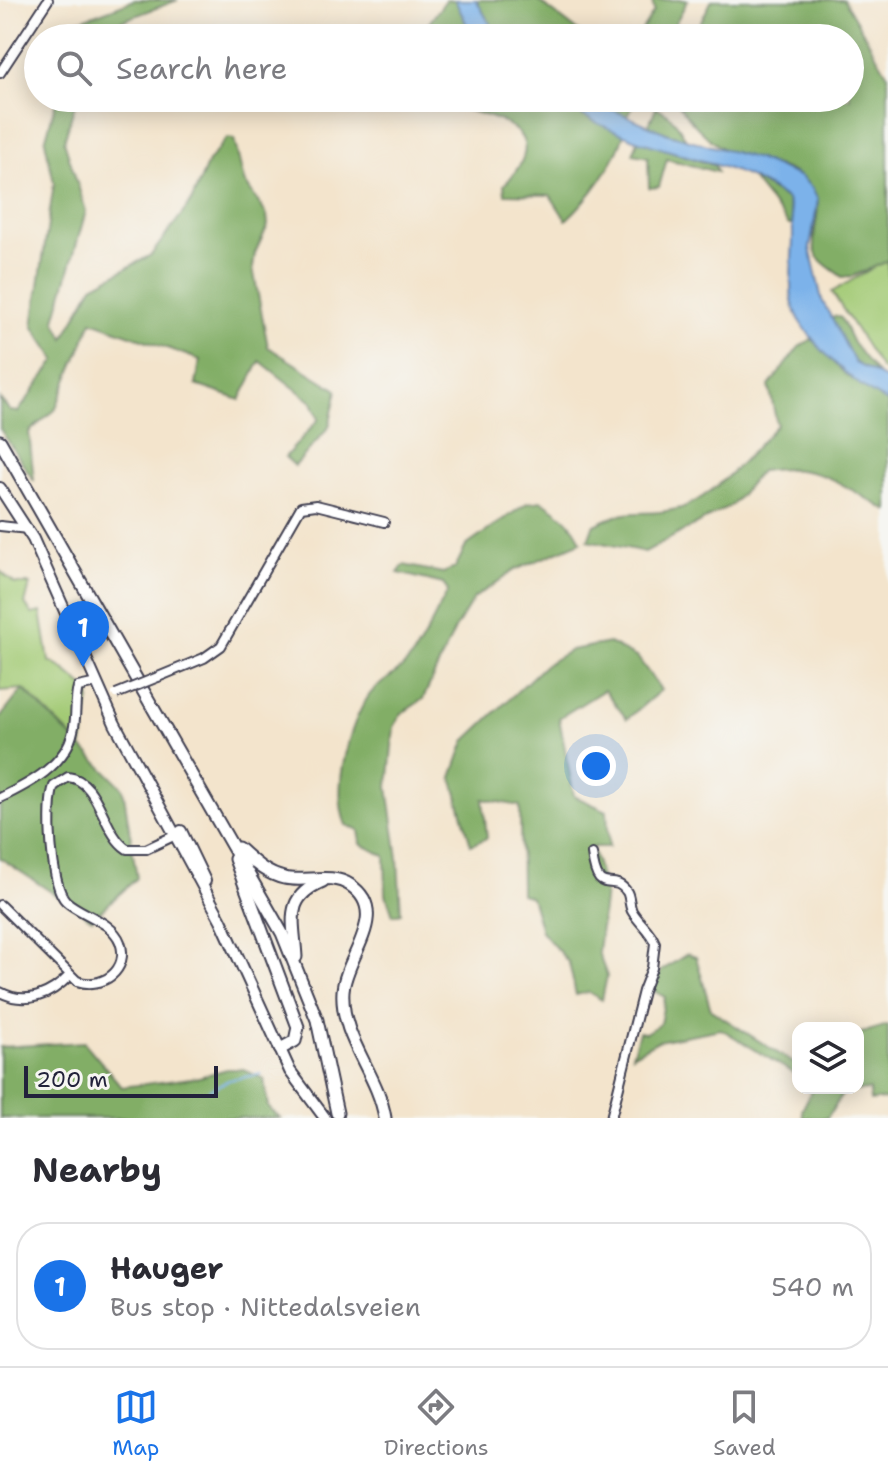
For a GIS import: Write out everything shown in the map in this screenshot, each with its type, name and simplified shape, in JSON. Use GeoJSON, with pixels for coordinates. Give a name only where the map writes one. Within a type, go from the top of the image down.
{"type":"FeatureCollection","features":[{"type":"Feature","properties":{"kind":"highway"},"geometry":{"type":"LineString","coordinates":[[0,441],[297,964],[321,1032],[332,1116]]}},
{"type":"Feature","properties":{"kind":"highway"},"geometry":{"type":"LineString","coordinates":[[0,452],[115,651],[132,674]]}},
{"type":"Feature","properties":{"kind":"highway"},"geometry":{"type":"LineString","coordinates":[[231,843],[257,865],[278,876],[328,879],[349,884],[366,906],[367,928],[346,973],[343,1002],[349,1029],[376,1085],[385,1118]]}},
{"type":"Feature","properties":{"kind":"highway"},"geometry":{"type":"LineString","coordinates":[[231,843],[240,876],[298,1027],[295,1041],[280,1049]]}},
{"type":"Feature","properties":{"kind":"highway"},"geometry":{"type":"LineString","coordinates":[[297,964],[292,926],[295,906],[308,888],[328,879]]}},
{"type":"Feature","properties":{"kind":"main road"},"geometry":{"type":"LineString","coordinates":[[0,488],[28,529],[104,699],[211,900],[296,1082],[316,1105],[332,1116]]}},
{"type":"Feature","properties":{"kind":"street"},"geometry":{"type":"LineString","coordinates":[[32,24],[48,0]]}},
{"type":"Feature","properties":{"kind":"street"},"geometry":{"type":"LineString","coordinates":[[0,73],[24,36]]}},
{"type":"Feature","properties":{"kind":"street"},"geometry":{"type":"LineString","coordinates":[[104,699],[204,658],[221,646],[301,507],[316,505],[384,522]]}},
{"type":"Feature","properties":{"kind":"street"},"geometry":{"type":"LineString","coordinates":[[0,526],[28,529]]}},
{"type":"Feature","properties":{"kind":"street"},"geometry":{"type":"LineString","coordinates":[[0,798],[26,784],[61,757],[74,728],[78,687],[97,683]]}},
{"type":"Feature","properties":{"kind":"street"},"geometry":{"type":"LineString","coordinates":[[0,905],[70,975],[86,984],[107,980],[120,963],[121,949],[111,930],[70,904],[59,893],[52,826],[54,786],[68,777],[83,783],[114,837],[127,849],[142,850],[176,832]]}},
{"type":"Feature","properties":{"kind":"street"},"geometry":{"type":"LineString","coordinates":[[592,854],[594,875],[600,882],[618,885],[627,892],[632,911],[655,943],[652,968],[643,991],[611,1118]]}},
{"type":"Feature","properties":{"kind":"street"},"geometry":{"type":"LineString","coordinates":[[0,992],[15,998],[34,998],[49,992],[70,975]]}},
{"type":"Feature","properties":{"kind":"green space"},"geometry":{"type":"Polygon","coordinates":[[[134,0],[178,0],[113,24],[77,24],[78,21],[134,0]]]}},
{"type":"Feature","properties":{"kind":"green space"},"geometry":{"type":"Polygon","coordinates":[[[446,0],[455,0],[467,24],[428,24],[446,0]]]}},
{"type":"Feature","properties":{"kind":"green space"},"geometry":{"type":"Polygon","coordinates":[[[476,0],[537,0],[569,24],[490,24],[476,0]]]}},
{"type":"Feature","properties":{"kind":"green space"},"geometry":{"type":"Polygon","coordinates":[[[652,0],[688,0],[675,24],[646,24],[654,11],[652,0]]]}},
{"type":"Feature","properties":{"kind":"green space"},"geometry":{"type":"Polygon","coordinates":[[[712,0],[844,0],[858,24],[699,24],[712,0]]]}},
{"type":"Feature","properties":{"kind":"green space"},"geometry":{"type":"Polygon","coordinates":[[[864,34],[888,75],[888,261],[853,276],[842,277],[818,257],[815,249],[817,203],[810,186],[784,168],[724,149],[699,130],[685,113],[864,112],[864,34]]]}},
{"type":"Feature","properties":{"kind":"green space"},"geometry":{"type":"Polygon","coordinates":[[[53,112],[73,112],[64,141],[86,211],[55,320],[64,338],[93,286],[151,255],[191,202],[208,162],[227,138],[234,139],[244,181],[267,215],[268,225],[255,253],[253,268],[268,347],[337,390],[329,427],[295,466],[285,457],[319,419],[312,402],[260,361],[240,400],[196,385],[200,360],[92,321],[55,410],[29,432],[34,481],[0,429],[0,399],[10,411],[18,412],[56,360],[33,326],[54,183],[45,141],[53,112]]]}},
{"type":"Feature","properties":{"kind":"green space"},"geometry":{"type":"Polygon","coordinates":[[[473,112],[576,112],[624,133],[601,180],[566,220],[550,195],[505,194],[504,185],[521,163],[525,145],[518,132],[473,112]]]}},
{"type":"Feature","properties":{"kind":"green space"},"geometry":{"type":"Polygon","coordinates":[[[654,112],[663,112],[674,121],[686,140],[648,126],[654,112]]]}},
{"type":"Feature","properties":{"kind":"green space"},"geometry":{"type":"Polygon","coordinates":[[[638,140],[715,166],[717,172],[667,159],[659,187],[649,188],[648,157],[633,154],[638,140]]]}},
{"type":"Feature","properties":{"kind":"green space"},"geometry":{"type":"Polygon","coordinates":[[[751,178],[787,200],[794,225],[789,225],[751,178]]]}},
{"type":"Feature","properties":{"kind":"green space"},"geometry":{"type":"Polygon","coordinates":[[[888,259],[888,372],[881,369],[832,292],[888,259]]]}},
{"type":"Feature","properties":{"kind":"green space"},"geometry":{"type":"Polygon","coordinates":[[[836,316],[841,318],[853,343],[878,375],[855,363],[831,319],[836,316]]]}},
{"type":"Feature","properties":{"kind":"green space"},"geometry":{"type":"Polygon","coordinates":[[[812,339],[846,375],[888,402],[888,511],[827,478],[798,470],[780,469],[760,471],[732,505],[645,552],[588,540],[593,526],[606,520],[627,514],[677,509],[704,496],[717,485],[777,425],[769,386],[799,347],[812,339]]]}},
{"type":"Feature","properties":{"kind":"green space"},"geometry":{"type":"Polygon","coordinates":[[[542,501],[570,523],[581,542],[515,570],[474,598],[455,629],[423,699],[401,714],[394,727],[388,787],[398,858],[401,913],[393,915],[386,894],[385,856],[361,844],[359,830],[346,825],[340,794],[344,758],[362,707],[374,689],[412,657],[448,591],[443,584],[398,573],[404,565],[443,573],[455,568],[466,546],[527,503],[542,501]]]}},
{"type":"Feature","properties":{"kind":"green space"},"geometry":{"type":"Polygon","coordinates":[[[0,571],[15,584],[30,584],[25,604],[32,614],[41,612],[49,661],[91,692],[82,747],[24,689],[0,691],[0,571]]]}},
{"type":"Feature","properties":{"kind":"green space"},"geometry":{"type":"Polygon","coordinates":[[[609,643],[638,658],[661,690],[627,719],[604,690],[559,718],[574,796],[607,811],[609,847],[592,847],[605,891],[598,952],[607,976],[602,1000],[588,992],[576,995],[569,963],[541,931],[531,897],[521,894],[520,806],[483,799],[487,838],[471,845],[452,777],[465,741],[545,665],[571,650],[609,643]]]}},
{"type":"Feature","properties":{"kind":"green space"},"geometry":{"type":"Polygon","coordinates":[[[23,689],[123,788],[137,878],[92,919],[0,858],[0,718],[23,689]]]}},
{"type":"Feature","properties":{"kind":"green space"},"geometry":{"type":"Polygon","coordinates":[[[687,954],[696,957],[711,1010],[792,1062],[792,1072],[721,1029],[658,1041],[632,1055],[639,1032],[645,1033],[660,1024],[665,997],[652,990],[661,971],[687,954]]]}},
{"type":"Feature","properties":{"kind":"green space"},"geometry":{"type":"Polygon","coordinates":[[[888,1025],[888,1099],[870,1101],[869,1090],[864,1090],[864,1032],[888,1025]]]}},
{"type":"Feature","properties":{"kind":"green space"},"geometry":{"type":"Polygon","coordinates":[[[84,1042],[122,1087],[242,1069],[264,1079],[268,1107],[280,1118],[0,1118],[0,1047],[84,1042]]]}},
{"type":"Feature","properties":{"kind":"green space"},"geometry":{"type":"Polygon","coordinates":[[[810,1094],[843,1094],[827,1118],[803,1118],[802,1110],[810,1094]]]}},
{"type":"Feature","properties":{"kind":"water"},"geometry":{"type":"Polygon","coordinates":[[[455,0],[476,0],[490,24],[467,24],[455,0]]]}},
{"type":"Feature","properties":{"kind":"water"},"geometry":{"type":"Polygon","coordinates":[[[576,112],[618,112],[668,134],[758,159],[801,177],[818,200],[810,248],[822,300],[855,363],[888,380],[888,402],[861,385],[831,359],[797,314],[791,287],[793,224],[787,200],[771,188],[734,171],[656,147],[576,112]]]}},
{"type":"Feature","properties":{"kind":"waterway"},"geometry":{"type":"LineString","coordinates":[[209,1090],[229,1080],[261,1074]]}},
{"type":"Feature","properties":{"kind":"place","name":"Hauger"},"geometry":{"type":"Point","coordinates":[83,667]}}]}
